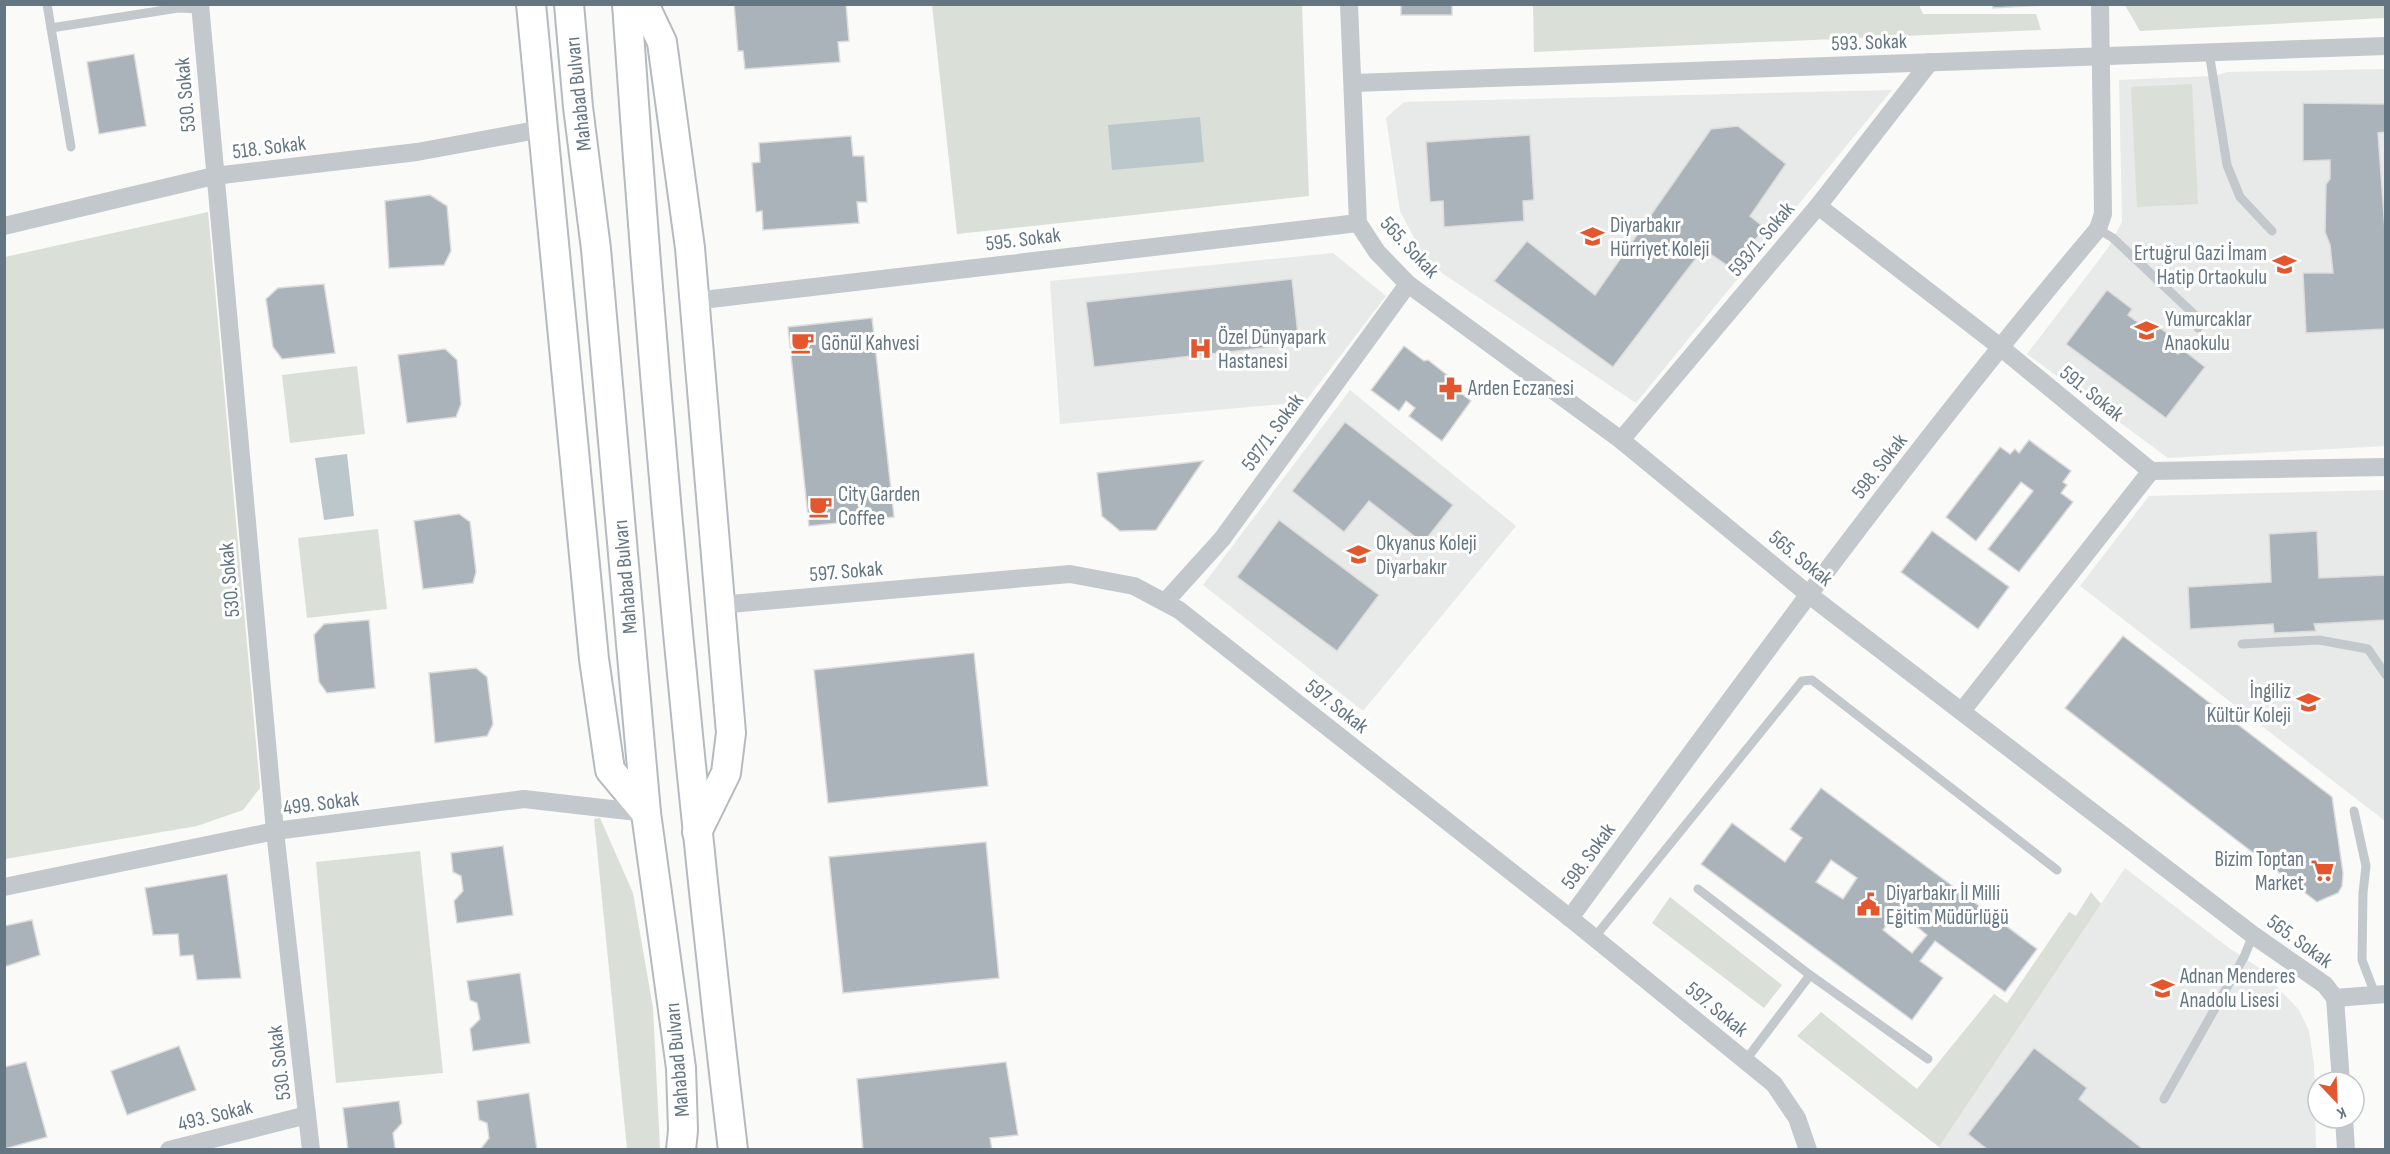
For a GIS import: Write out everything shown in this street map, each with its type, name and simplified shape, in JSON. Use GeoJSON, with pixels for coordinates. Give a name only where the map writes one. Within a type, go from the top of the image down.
{"type":"FeatureCollection","features":[{"type":"Feature","properties":{"kind":"main road"},"geometry":{"type":"LineString","coordinates":[[531,4],[594,659],[610,770],[646,813]]}},
{"type":"Feature","properties":{"kind":"main road","name":"Mahabad Bulvarı"},"geometry":{"type":"LineString","coordinates":[[569,4],[578,107],[596,249],[646,813],[681,1068],[683,1130],[681,1149]]}},
{"type":"Feature","properties":{"kind":"main road","name":"Mahabad Bulvarı"},"geometry":{"type":"LineString","coordinates":[[627,4],[647,289],[697,832],[733,1149]]}},
{"type":"Feature","properties":{"kind":"main road"},"geometry":{"type":"LineString","coordinates":[[644,4],[662,42],[694,300],[731,733],[726,773],[697,832]]}},
{"type":"Feature","properties":{"kind":"street","name":"565. Sokak"},"geometry":{"type":"LineString","coordinates":[[1349,4],[1358,223],[1377,252],[1408,284],[1621,440],[1808,594],[2253,935],[2325,986],[2335,998],[2340,1070]]}},
{"type":"Feature","properties":{"kind":"street"},"geometry":{"type":"LineString","coordinates":[[2098,229],[2103,214],[2100,4]]}},
{"type":"Feature","properties":{"kind":"street","name":"530. Sokak"},"geometry":{"type":"LineString","coordinates":[[200,7],[275,831],[311,1149]]}},
{"type":"Feature","properties":{"kind":"street","name":"593. Sokak"},"geometry":{"type":"LineString","coordinates":[[1354,83],[2385,46]]}},
{"type":"Feature","properties":{"kind":"street","name":"593/1. Sokak"},"geometry":{"type":"LineString","coordinates":[[1621,440],[1818,206],[1930,62]]}},
{"type":"Feature","properties":{"kind":"street","name":"518. Sokak"},"geometry":{"type":"LineString","coordinates":[[4,226],[214,176],[417,152],[542,129]]}},
{"type":"Feature","properties":{"kind":"street","name":"591. Sokak"},"geometry":{"type":"LineString","coordinates":[[1818,206],[1999,346],[2151,471]]}},
{"type":"Feature","properties":{"kind":"street","name":"595. Sokak"},"geometry":{"type":"LineString","coordinates":[[694,300],[1358,223]]}},
{"type":"Feature","properties":{"kind":"street","name":"598. Sokak"},"geometry":{"type":"LineString","coordinates":[[1570,918],[1808,594],[1999,346],[2098,229]]}},
{"type":"Feature","properties":{"kind":"street","name":"597/1. Sokak"},"geometry":{"type":"LineString","coordinates":[[1165,602],[1222,539],[1408,284]]}},
{"type":"Feature","properties":{"kind":"street"},"geometry":{"type":"LineString","coordinates":[[1962,711],[2151,471],[2385,467]]}},
{"type":"Feature","properties":{"kind":"street","name":"597. Sokak"},"geometry":{"type":"LineString","coordinates":[[719,605],[1070,574],[1134,586],[1179,610],[1570,918],[1774,1084],[1797,1118],[1808,1149]]}},
{"type":"Feature","properties":{"kind":"street","name":"499. Sokak"},"geometry":{"type":"LineString","coordinates":[[4,887],[275,831],[524,799],[646,813]]}},
{"type":"Feature","properties":{"kind":"street"},"geometry":{"type":"LineString","coordinates":[[2335,998],[2380,994]]}},
{"type":"Feature","properties":{"kind":"street","name":"493. Sokak"},"geometry":{"type":"LineString","coordinates":[[169,1149],[308,1115]]}},
{"type":"Feature","properties":{"kind":"street"},"geometry":{"type":"LineString","coordinates":[[2345,1130],[2346,1149]]}},
{"type":"Feature","properties":{"kind":"lane"},"geometry":{"type":"LineString","coordinates":[[47,4],[71,147]]}},
{"type":"Feature","properties":{"kind":"lane"},"geometry":{"type":"LineString","coordinates":[[51,28],[178,8],[200,7]]}},
{"type":"Feature","properties":{"kind":"lane"},"geometry":{"type":"LineString","coordinates":[[2209,52],[2227,165],[2240,197],[2272,231]]}},
{"type":"Feature","properties":{"kind":"lane"},"geometry":{"type":"LineString","coordinates":[[2098,229],[2113,238],[2199,319],[2198,328]]}},
{"type":"Feature","properties":{"kind":"lane"},"geometry":{"type":"LineString","coordinates":[[2242,644],[2319,640],[2368,649],[2385,675]]}},
{"type":"Feature","properties":{"kind":"lane"},"geometry":{"type":"LineString","coordinates":[[1594,938],[1802,681],[1812,680],[2057,870]]}},
{"type":"Feature","properties":{"kind":"lane"},"geometry":{"type":"LineString","coordinates":[[2354,811],[2366,866],[2363,893],[2362,960],[2380,994]]}},
{"type":"Feature","properties":{"kind":"lane"},"geometry":{"type":"LineString","coordinates":[[1698,889],[1810,975],[1928,1059]]}},
{"type":"Feature","properties":{"kind":"lane"},"geometry":{"type":"LineString","coordinates":[[2164,1099],[2244,957],[2253,935]]}},
{"type":"Feature","properties":{"kind":"lane"},"geometry":{"type":"LineString","coordinates":[[1745,1060],[1810,975]]}},
{"type":"Feature","properties":{"kind":"shaded area"},"geometry":{"type":"Polygon","coordinates":[[[932,5],[1302,5],[1309,196],[957,234],[932,5]]]}},
{"type":"Feature","properties":{"kind":"shaded area"},"geometry":{"type":"Polygon","coordinates":[[[1533,5],[1919,5],[1923,14],[2036,14],[2041,30],[1534,52],[1533,5]]]}},
{"type":"Feature","properties":{"kind":"shaded area"},"geometry":{"type":"Polygon","coordinates":[[[2125,5],[2385,5],[2385,18],[2140,31],[2125,5]]]}},
{"type":"Feature","properties":{"kind":"shaded area","name":"Ertuğrul Gazi İmam Hatip Ortaokulu"},"geometry":{"type":"Polygon","coordinates":[[[2385,69],[2385,446],[2168,458],[2027,354],[2108,248],[2122,222],[2119,80],[2215,76],[2227,72],[2385,69]]]}},
{"type":"Feature","properties":{"kind":"shaded area"},"geometry":{"type":"Polygon","coordinates":[[[2192,84],[2198,204],[2137,207],[2131,87],[2192,84]]]}},
{"type":"Feature","properties":{"kind":"shaded area","name":"Diyarbakır Hürriyet Koleji"},"geometry":{"type":"Polygon","coordinates":[[[1892,90],[1636,403],[1427,263],[1400,211],[1386,118],[1404,102],[1892,90]]]}},
{"type":"Feature","properties":{"kind":"shaded area"},"geometry":{"type":"Polygon","coordinates":[[[1200,117],[1204,162],[1112,170],[1108,125],[1200,117]]]}},
{"type":"Feature","properties":{"kind":"shaded area"},"geometry":{"type":"Polygon","coordinates":[[[208,212],[260,788],[243,810],[197,826],[5,859],[5,257],[208,212]]]}},
{"type":"Feature","properties":{"kind":"shaded area","name":"Özel Dünyapark Hastanesi"},"geometry":{"type":"Polygon","coordinates":[[[1333,253],[1386,296],[1305,402],[1060,424],[1050,281],[1333,253]]]}},
{"type":"Feature","properties":{"kind":"shaded area"},"geometry":{"type":"Polygon","coordinates":[[[357,366],[365,434],[290,443],[282,375],[357,366]]]}},
{"type":"Feature","properties":{"kind":"shaded area","name":"Okyanus Koleji Diyarbakır"},"geometry":{"type":"Polygon","coordinates":[[[1350,390],[1516,526],[1363,711],[1203,585],[1350,390]]]}},
{"type":"Feature","properties":{"kind":"shaded area"},"geometry":{"type":"Polygon","coordinates":[[[347,454],[354,516],[324,520],[315,458],[347,454]]]}},
{"type":"Feature","properties":{"kind":"shaded area","name":"İngiliz Kültür Koleji"},"geometry":{"type":"Polygon","coordinates":[[[2385,490],[2385,821],[2080,586],[2149,496],[2385,490]]]}},
{"type":"Feature","properties":{"kind":"shaded area"},"geometry":{"type":"Polygon","coordinates":[[[378,529],[387,609],[307,618],[298,538],[378,529]]]}},
{"type":"Feature","properties":{"kind":"shaded area"},"geometry":{"type":"Polygon","coordinates":[[[600,818],[633,893],[653,1008],[660,1149],[627,1149],[594,819],[600,818]]]}},
{"type":"Feature","properties":{"kind":"shaded area"},"geometry":{"type":"Polygon","coordinates":[[[420,851],[443,1073],[336,1083],[316,862],[420,851]]]}},
{"type":"Feature","properties":{"kind":"shaded area","name":"Adnan Menderes Anadolu Lisesi"},"geometry":{"type":"Polygon","coordinates":[[[2125,868],[2229,948],[2258,967],[2299,1010],[2309,1031],[2314,1070],[2306,1070],[2306,1130],[2316,1130],[2316,1149],[1943,1150],[1939,1147],[2125,868]]]}},
{"type":"Feature","properties":{"kind":"shaded area"},"geometry":{"type":"Polygon","coordinates":[[[2091,892],[2101,904],[1939,1147],[1797,1036],[1821,1012],[1917,1089],[1994,994],[2007,1003],[2069,912],[2076,916],[2091,892]]]}},
{"type":"Feature","properties":{"kind":"shaded area"},"geometry":{"type":"Polygon","coordinates":[[[1670,897],[1782,985],[1764,1008],[1652,923],[1670,897]]]}},
{"type":"Feature","properties":{"kind":"building"},"geometry":{"type":"Polygon","coordinates":[[[734,4],[846,4],[849,41],[838,42],[840,62],[745,69],[743,51],[738,51],[734,4]]]}},
{"type":"Feature","properties":{"kind":"building"},"geometry":{"type":"Polygon","coordinates":[[[1401,4],[1452,4],[1452,15],[1401,15],[1401,4]]]}},
{"type":"Feature","properties":{"kind":"building"},"geometry":{"type":"Polygon","coordinates":[[[1993,4],[2044,4],[2044,5],[1993,8],[1993,4]]]}},
{"type":"Feature","properties":{"kind":"building"},"geometry":{"type":"Polygon","coordinates":[[[134,54],[146,126],[99,134],[87,62],[134,54]]]}},
{"type":"Feature","properties":{"kind":"building"},"geometry":{"type":"Polygon","coordinates":[[[2303,103],[2386,104],[2386,132],[2378,133],[2386,244],[2386,329],[2306,333],[2303,273],[2333,273],[2330,245],[2325,232],[2326,184],[2330,179],[2330,160],[2303,161],[2303,103]]]}},
{"type":"Feature","properties":{"kind":"building"},"geometry":{"type":"Polygon","coordinates":[[[1738,126],[1786,164],[1750,216],[1765,228],[1731,268],[1703,249],[1613,367],[1494,281],[1527,241],[1595,295],[1711,129],[1738,126]]]}},
{"type":"Feature","properties":{"kind":"building"},"geometry":{"type":"Polygon","coordinates":[[[1530,135],[1534,200],[1523,201],[1524,221],[1444,227],[1443,201],[1430,202],[1426,142],[1530,135]]]}},
{"type":"Feature","properties":{"kind":"building"},"geometry":{"type":"Polygon","coordinates":[[[851,136],[853,156],[864,156],[867,202],[857,202],[859,223],[763,230],[762,211],[756,212],[752,163],[760,162],[759,143],[851,136]]]}},
{"type":"Feature","properties":{"kind":"building"},"geometry":{"type":"Polygon","coordinates":[[[430,195],[447,206],[451,251],[444,265],[389,268],[385,201],[430,195]]]}},
{"type":"Feature","properties":{"kind":"building"},"geometry":{"type":"Polygon","coordinates":[[[1292,279],[1299,344],[1094,367],[1086,302],[1292,279]]]}},
{"type":"Feature","properties":{"kind":"building"},"geometry":{"type":"Polygon","coordinates":[[[324,284],[335,353],[282,359],[273,347],[266,299],[278,288],[324,284]]]}},
{"type":"Feature","properties":{"kind":"building"},"geometry":{"type":"Polygon","coordinates":[[[2107,290],[2132,309],[2128,315],[2144,327],[2149,320],[2171,336],[2165,344],[2178,354],[2183,350],[2205,367],[2166,418],[2066,344],[2107,290]]]}},
{"type":"Feature","properties":{"kind":"building"},"geometry":{"type":"Polygon","coordinates":[[[872,318],[894,517],[809,526],[788,327],[872,318]]]}},
{"type":"Feature","properties":{"kind":"building"},"geometry":{"type":"Polygon","coordinates":[[[1404,346],[1424,361],[1428,360],[1457,383],[1460,392],[1471,401],[1442,441],[1409,416],[1415,408],[1406,401],[1399,411],[1371,390],[1404,346]]]}},
{"type":"Feature","properties":{"kind":"building"},"geometry":{"type":"Polygon","coordinates":[[[445,349],[457,360],[461,404],[456,417],[407,423],[398,355],[445,349]]]}},
{"type":"Feature","properties":{"kind":"building"},"geometry":{"type":"Polygon","coordinates":[[[1345,422],[1453,505],[1423,543],[1369,501],[1344,532],[1292,491],[1345,422]]]}},
{"type":"Feature","properties":{"kind":"building"},"geometry":{"type":"Polygon","coordinates":[[[2029,440],[2071,471],[2063,482],[2067,485],[2061,493],[2073,502],[2019,572],[1988,549],[2033,491],[2021,482],[1976,541],[1946,517],[2000,447],[2010,454],[2015,449],[2019,453],[2029,440]]]}},
{"type":"Feature","properties":{"kind":"building"},"geometry":{"type":"Polygon","coordinates":[[[1203,461],[1156,530],[1120,531],[1102,516],[1097,473],[1203,461]]]}},
{"type":"Feature","properties":{"kind":"building"},"geometry":{"type":"Polygon","coordinates":[[[459,514],[470,522],[476,572],[473,583],[423,589],[414,521],[459,514]]]}},
{"type":"Feature","properties":{"kind":"building"},"geometry":{"type":"Polygon","coordinates":[[[1279,520],[1379,595],[1337,651],[1237,577],[1279,520]]]}},
{"type":"Feature","properties":{"kind":"building"},"geometry":{"type":"Polygon","coordinates":[[[1932,531],[2009,587],[1978,629],[1901,572],[1932,531]]]}},
{"type":"Feature","properties":{"kind":"building"},"geometry":{"type":"Polygon","coordinates":[[[2317,531],[2319,578],[2386,575],[2386,620],[2314,624],[2316,631],[2274,633],[2273,624],[2190,629],[2188,587],[2271,582],[2269,534],[2317,531]]]}},
{"type":"Feature","properties":{"kind":"building"},"geometry":{"type":"Polygon","coordinates":[[[369,620],[375,688],[327,693],[319,682],[314,635],[324,624],[369,620]]]}},
{"type":"Feature","properties":{"kind":"building"},"geometry":{"type":"Polygon","coordinates":[[[2123,636],[2332,797],[2343,873],[2342,886],[2338,893],[2317,902],[2065,708],[2123,636]]]}},
{"type":"Feature","properties":{"kind":"building"},"geometry":{"type":"Polygon","coordinates":[[[974,653],[988,786],[828,803],[814,670],[974,653]]]}},
{"type":"Feature","properties":{"kind":"building"},"geometry":{"type":"Polygon","coordinates":[[[476,668],[487,677],[493,724],[487,736],[435,743],[429,673],[476,668]]]}},
{"type":"Feature","properties":{"kind":"building","name":"Diyarbakır İl Milli Eğitim Müdürlüğü"},"geometry":{"type":"Polygon","coordinates":[[[1821,788],[2037,949],[2005,992],[1935,941],[1920,961],[1943,978],[1912,1020],[1701,864],[1732,823],[1785,862],[1802,838],[1790,829],[1821,788]],[[1831,860],[1816,882],[1843,899],[1857,878],[1831,860]],[[1898,911],[1883,930],[1912,953],[1927,935],[1898,911]]]}},
{"type":"Feature","properties":{"kind":"building"},"geometry":{"type":"Polygon","coordinates":[[[986,842],[999,978],[843,993],[829,857],[986,842]]]}},
{"type":"Feature","properties":{"kind":"building"},"geometry":{"type":"Polygon","coordinates":[[[503,846],[513,915],[457,923],[454,901],[463,891],[461,876],[453,872],[451,853],[503,846]]]}},
{"type":"Feature","properties":{"kind":"building"},"geometry":{"type":"Polygon","coordinates":[[[227,874],[241,978],[197,980],[193,955],[180,956],[178,934],[153,935],[145,888],[227,874]]]}},
{"type":"Feature","properties":{"kind":"building"},"geometry":{"type":"Polygon","coordinates":[[[32,920],[40,955],[4,967],[4,926],[32,920]]]}},
{"type":"Feature","properties":{"kind":"building"},"geometry":{"type":"Polygon","coordinates":[[[520,973],[530,1043],[473,1051],[470,1029],[480,1019],[477,1003],[470,1000],[467,981],[520,973]]]}},
{"type":"Feature","properties":{"kind":"building"},"geometry":{"type":"Polygon","coordinates":[[[179,1046],[196,1090],[127,1115],[111,1071],[179,1046]]]}},
{"type":"Feature","properties":{"kind":"building"},"geometry":{"type":"Polygon","coordinates":[[[2034,1048],[2087,1088],[2079,1099],[2144,1150],[1988,1150],[1968,1134],[2034,1048]]]}},
{"type":"Feature","properties":{"kind":"building"},"geometry":{"type":"Polygon","coordinates":[[[26,1062],[47,1137],[4,1149],[4,1067],[26,1062]]]}},
{"type":"Feature","properties":{"kind":"building"},"geometry":{"type":"Polygon","coordinates":[[[1006,1062],[1018,1135],[990,1138],[992,1150],[863,1150],[857,1079],[1006,1062]]]}},
{"type":"Feature","properties":{"kind":"building"},"geometry":{"type":"Polygon","coordinates":[[[529,1093],[537,1150],[480,1150],[489,1138],[487,1123],[479,1120],[477,1101],[529,1093]]]}},
{"type":"Feature","properties":{"kind":"building"},"geometry":{"type":"Polygon","coordinates":[[[399,1101],[402,1123],[393,1133],[397,1150],[348,1150],[343,1108],[399,1101]]]}},
{"type":"Feature","properties":{"kind":"place","name":"Diyarbakır Hürriyet Koleji"},"geometry":{"type":"Point","coordinates":[1592,237]}},
{"type":"Feature","properties":{"kind":"place","name":"Ertuğrul Gazi İmam Hatip Ortaokulu"},"geometry":{"type":"Point","coordinates":[2285,265]}},
{"type":"Feature","properties":{"kind":"place","name":"Yumurcaklar Anaokulu"},"geometry":{"type":"Point","coordinates":[2147,331]}},
{"type":"Feature","properties":{"kind":"place","name":"Gönül Kahvesi"},"geometry":{"type":"Point","coordinates":[803,343]}},
{"type":"Feature","properties":{"kind":"place","name":"Özel Dünyapark Hastanesi"},"geometry":{"type":"Point","coordinates":[1200,349]}},
{"type":"Feature","properties":{"kind":"place","name":"Arden Eczanesi"},"geometry":{"type":"Point","coordinates":[1450,388]}},
{"type":"Feature","properties":{"kind":"place","name":"City Garden Coffee"},"geometry":{"type":"Point","coordinates":[820,506]}},
{"type":"Feature","properties":{"kind":"place","name":"Okyanus Koleji Diyarbakır"},"geometry":{"type":"Point","coordinates":[1358,555]}},
{"type":"Feature","properties":{"kind":"place","name":"İngiliz Kültür Koleji"},"geometry":{"type":"Point","coordinates":[2309,703]}},
{"type":"Feature","properties":{"kind":"place","name":"Bizim Toptan Market"},"geometry":{"type":"Point","coordinates":[2322,871]}},
{"type":"Feature","properties":{"kind":"place","name":"Diyarbakır İl Milli Eğitim Müdürlüğü"},"geometry":{"type":"Point","coordinates":[1868,905]}},
{"type":"Feature","properties":{"kind":"place","name":"Adnan Menderes Anadolu Lisesi"},"geometry":{"type":"Point","coordinates":[2162,988]}}]}
